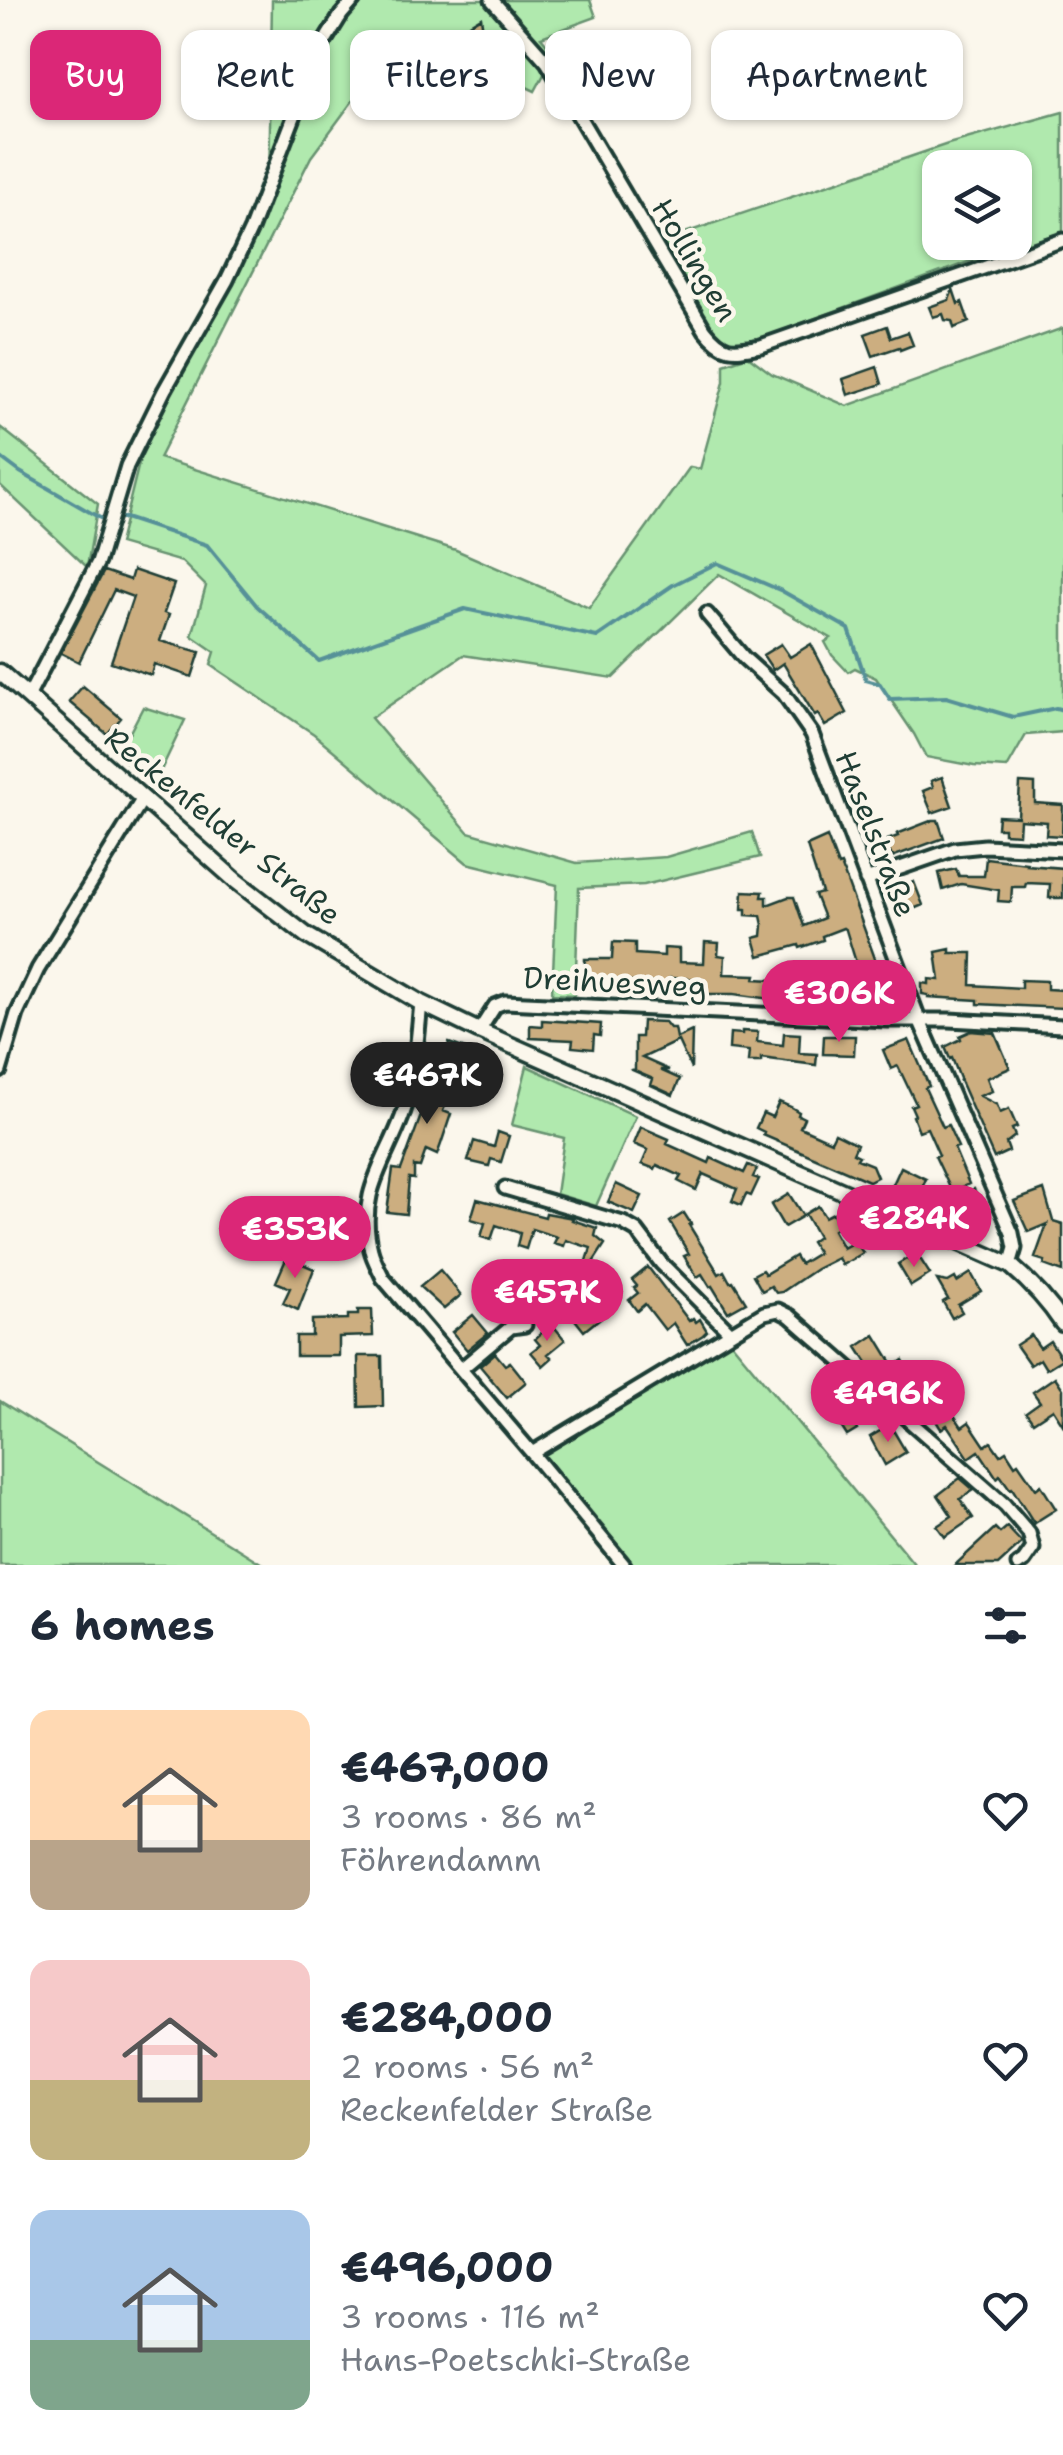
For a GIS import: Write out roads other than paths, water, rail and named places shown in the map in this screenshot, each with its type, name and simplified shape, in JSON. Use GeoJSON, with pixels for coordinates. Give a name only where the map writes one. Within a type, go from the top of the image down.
{"type":"FeatureCollection","features":[{"type":"Feature","properties":{"kind":"street"},"geometry":{"type":"LineString","coordinates":[[28,697],[98,562],[127,466],[164,391],[228,280],[251,229],[320,49],[354,0]]}},
{"type":"Feature","properties":{"kind":"street","name":"Hollingen"},"geometry":{"type":"LineString","coordinates":[[492,0],[547,62],[705,330],[718,345],[736,350],[761,346],[1063,240]]}},
{"type":"Feature","properties":{"kind":"street","name":"Haselstraße"},"geometry":{"type":"LineString","coordinates":[[707,614],[744,658],[784,694],[812,734],[919,1019],[1012,1232],[1015,1248],[1010,1266]]}},
{"type":"Feature","properties":{"kind":"street","name":"Reckenfelder Straße"},"geometry":{"type":"LineString","coordinates":[[0,672],[235,880],[306,934],[421,1003],[480,1031],[1010,1266],[1029,1281],[1063,1324]]}},
{"type":"Feature","properties":{"kind":"street"},"geometry":{"type":"LineString","coordinates":[[0,1071],[17,1014],[38,969],[142,800]]}},
{"type":"Feature","properties":{"kind":"street"},"geometry":{"type":"LineString","coordinates":[[866,880],[955,849],[985,846],[1063,850]]}},
{"type":"Feature","properties":{"kind":"street","name":"Dreihuesweg"},"geometry":{"type":"LineString","coordinates":[[480,1031],[494,1006],[505,1002],[1063,1026]]}},
{"type":"Feature","properties":{"kind":"street"},"geometry":{"type":"LineString","coordinates":[[421,1003],[402,1116],[368,1195],[371,1250],[383,1278],[624,1565]]}},
{"type":"Feature","properties":{"kind":"street"},"geometry":{"type":"LineString","coordinates":[[506,1188],[614,1220],[637,1231],[661,1263],[730,1332]]}},
{"type":"Feature","properties":{"kind":"street"},"geometry":{"type":"LineString","coordinates":[[532,1452],[730,1332],[764,1313],[778,1310],[790,1316],[1005,1506],[1028,1533],[1033,1548],[1018,1565]]}},
{"type":"Feature","properties":{"kind":"street"},"geometry":{"type":"LineString","coordinates":[[461,1369],[511,1327],[525,1324]]}},
{"type":"Feature","properties":{"kind":"waterway"},"geometry":{"type":"LineString","coordinates":[[0,457],[20,472],[106,518]]}},
{"type":"Feature","properties":{"kind":"waterway"},"geometry":{"type":"LineString","coordinates":[[116,518],[207,545],[257,606],[319,661],[465,609],[597,637],[673,585],[717,563],[782,591],[849,629],[866,680],[880,684],[890,699],[946,697],[1013,717],[1063,710]]}}]}
